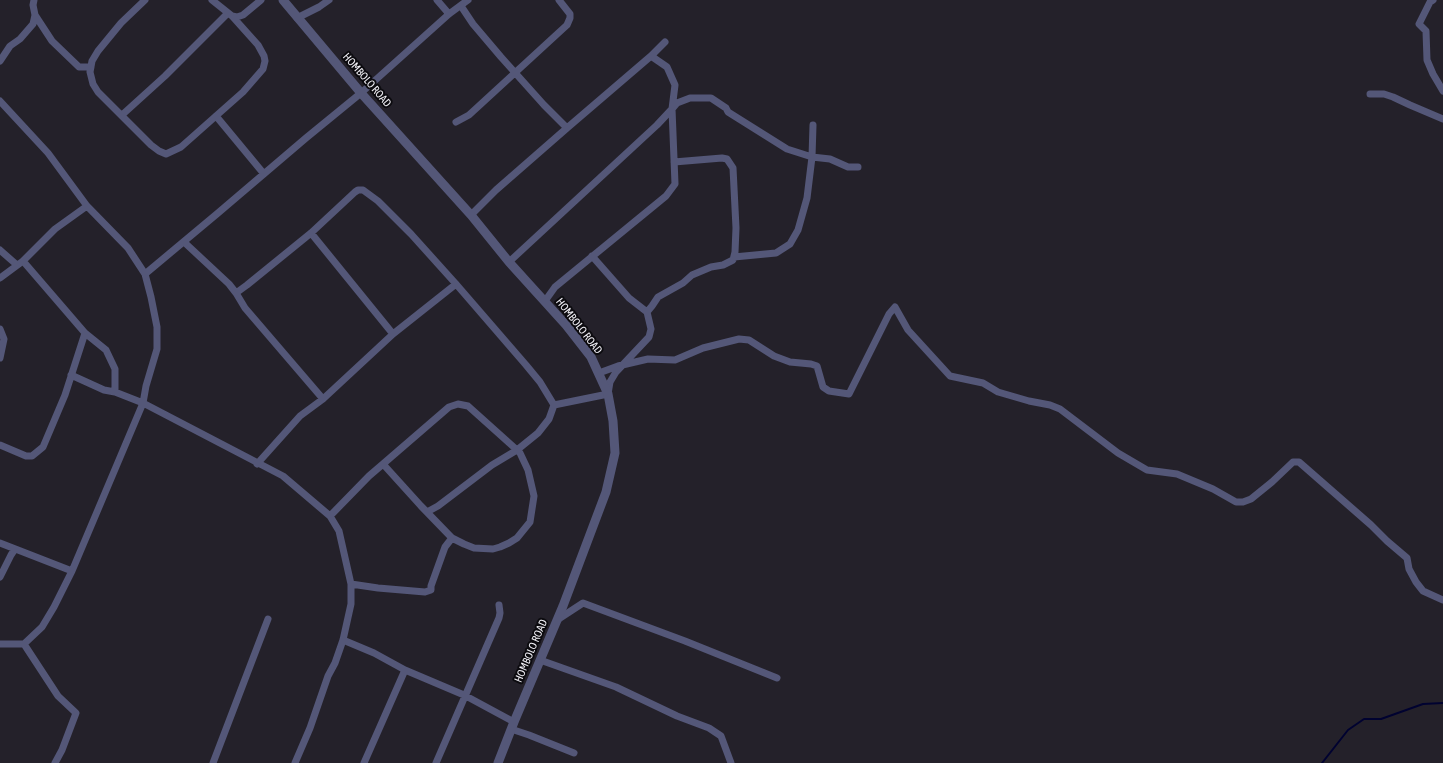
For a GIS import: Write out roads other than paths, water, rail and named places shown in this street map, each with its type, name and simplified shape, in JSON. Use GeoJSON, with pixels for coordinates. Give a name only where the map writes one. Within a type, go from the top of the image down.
{"type":"FeatureCollection","features":[{"type":"Feature","properties":{"kind":"street"},"geometry":{"type":"LineString","coordinates":[[34,0],[33,6],[35,15],[52,41],[79,67],[91,67]]}},
{"type":"Feature","properties":{"kind":"street"},"geometry":{"type":"LineString","coordinates":[[145,0],[98,51],[92,61],[90,72],[98,92],[151,145],[166,154],[181,147],[216,116],[258,76],[263,69],[265,61],[264,56],[258,45],[230,15],[212,0]]}},
{"type":"Feature","properties":{"kind":"street"},"geometry":{"type":"LineString","coordinates":[[122,115],[230,15],[243,15],[261,0]]}},
{"type":"Feature","properties":{"kind":"street","name":"HOMBOLO ROAD"},"geometry":{"type":"LineString","coordinates":[[283,0],[361,93],[471,215],[509,262],[566,325],[591,357],[608,394],[613,421],[615,453],[606,492],[563,606],[498,763]]}},
{"type":"Feature","properties":{"kind":"street"},"geometry":{"type":"LineString","coordinates":[[297,18],[329,0]]}},
{"type":"Feature","properties":{"kind":"street"},"geometry":{"type":"LineString","coordinates":[[437,0],[449,14]]}},
{"type":"Feature","properties":{"kind":"street"},"geometry":{"type":"LineString","coordinates":[[145,274],[361,93],[449,14],[468,0]]}},
{"type":"Feature","properties":{"kind":"street"},"geometry":{"type":"LineString","coordinates":[[456,122],[469,115],[568,25],[570,14],[559,0]]}},
{"type":"Feature","properties":{"kind":"street"},"geometry":{"type":"LineString","coordinates":[[1433,0],[1430,2],[1419,24],[1426,31],[1427,60],[1443,91]]}},
{"type":"Feature","properties":{"kind":"street"},"geometry":{"type":"LineString","coordinates":[[461,6],[473,24],[544,105],[567,128]]}},
{"type":"Feature","properties":{"kind":"street"},"geometry":{"type":"LineString","coordinates":[[0,61],[10,46],[20,39],[33,24],[35,15]]}},
{"type":"Feature","properties":{"kind":"street"},"geometry":{"type":"LineString","coordinates":[[471,215],[496,190],[665,42]]}},
{"type":"Feature","properties":{"kind":"street"},"geometry":{"type":"LineString","coordinates":[[545,301],[555,287],[666,196],[675,184],[672,110],[675,85],[667,67],[650,56]]}},
{"type":"Feature","properties":{"kind":"street"},"geometry":{"type":"LineString","coordinates":[[1370,94],[1384,94],[1393,97],[1443,119]]}},
{"type":"Feature","properties":{"kind":"street"},"geometry":{"type":"LineString","coordinates":[[509,262],[657,125],[677,103],[690,98],[711,98],[726,108],[728,112],[787,149],[812,157],[830,159],[848,167],[858,167]]}},
{"type":"Feature","properties":{"kind":"street"},"geometry":{"type":"LineString","coordinates":[[0,101],[48,153],[87,206],[128,248],[145,274],[157,327],[157,349],[146,386],[144,403],[72,571],[42,627],[24,644],[0,644]]}},
{"type":"Feature","properties":{"kind":"street"},"geometry":{"type":"LineString","coordinates":[[216,116],[264,174]]}},
{"type":"Feature","properties":{"kind":"street"},"geometry":{"type":"LineString","coordinates":[[734,257],[776,253],[790,244],[798,230],[807,198],[812,157],[813,124]]}},
{"type":"Feature","properties":{"kind":"street"},"geometry":{"type":"LineString","coordinates":[[647,312],[658,297],[683,283],[692,275],[711,266],[723,265],[733,260],[734,257],[736,228],[733,168],[727,159],[722,158],[674,162]]}},
{"type":"Feature","properties":{"kind":"street"},"geometry":{"type":"LineString","coordinates":[[236,293],[311,233],[358,190],[363,190],[378,200],[456,284],[540,382],[554,405],[554,410],[538,433],[517,450],[492,465],[438,506],[427,512]]}},
{"type":"Feature","properties":{"kind":"street"},"geometry":{"type":"LineString","coordinates":[[0,278],[20,263],[55,229],[87,206]]}},
{"type":"Feature","properties":{"kind":"street"},"geometry":{"type":"LineString","coordinates":[[311,233],[393,334]]}},
{"type":"Feature","properties":{"kind":"street"},"geometry":{"type":"LineString","coordinates":[[184,242],[236,293],[245,308],[323,399]]}},
{"type":"Feature","properties":{"kind":"street"},"geometry":{"type":"LineString","coordinates":[[0,250],[20,263],[85,333],[106,350],[115,369],[115,392]]}},
{"type":"Feature","properties":{"kind":"street"},"geometry":{"type":"LineString","coordinates":[[554,405],[608,394],[610,382],[616,372],[649,337],[651,328],[647,312],[629,298],[592,256]]}},
{"type":"Feature","properties":{"kind":"street"},"geometry":{"type":"LineString","coordinates":[[257,464],[300,416],[323,399],[393,334],[456,284]]}},
{"type":"Feature","properties":{"kind":"street"},"geometry":{"type":"LineString","coordinates":[[599,373],[622,365],[648,359],[675,360],[703,348],[739,339],[749,340],[774,356],[790,362],[817,366],[823,387],[829,391],[849,394],[889,314],[895,307],[908,330],[950,376],[978,381],[998,392],[1029,401],[1050,405],[1060,409],[1118,453],[1147,470],[1177,474],[1213,489],[1236,502],[1243,502],[1251,499],[1293,462],[1299,462],[1406,558],[1416,582],[1423,591],[1443,600]]}},
{"type":"Feature","properties":{"kind":"street"},"geometry":{"type":"LineString","coordinates":[[0,329],[4,340],[0,358]]}},
{"type":"Feature","properties":{"kind":"street"},"geometry":{"type":"LineString","coordinates":[[0,445],[26,456],[32,456],[43,446],[65,395],[85,333]]}},
{"type":"Feature","properties":{"kind":"street"},"geometry":{"type":"LineString","coordinates":[[71,375],[104,390],[115,392],[144,403],[257,464],[283,476],[330,516],[339,531],[351,584],[351,604],[343,640],[335,663],[328,676],[310,728],[295,763]]}},
{"type":"Feature","properties":{"kind":"street"},"geometry":{"type":"LineString","coordinates":[[330,516],[369,476],[383,464],[450,407],[458,404],[468,406],[517,450],[528,470],[534,496],[530,522],[524,531],[509,543],[493,549],[474,548],[452,538],[383,464]]}},
{"type":"Feature","properties":{"kind":"street"},"geometry":{"type":"LineString","coordinates":[[351,584],[425,592],[431,590],[431,586],[445,547],[452,538]]}},
{"type":"Feature","properties":{"kind":"street"},"geometry":{"type":"LineString","coordinates":[[0,543],[72,571]]}},
{"type":"Feature","properties":{"kind":"street"},"geometry":{"type":"LineString","coordinates":[[0,577],[15,549]]}},
{"type":"Feature","properties":{"kind":"street"},"geometry":{"type":"LineString","coordinates":[[557,620],[583,603],[685,641],[777,678]]}},
{"type":"Feature","properties":{"kind":"street"},"geometry":{"type":"LineString","coordinates":[[436,763],[498,618],[500,610],[499,606]]}},
{"type":"Feature","properties":{"kind":"street"},"geometry":{"type":"LineString","coordinates":[[213,763],[268,619]]}},
{"type":"Feature","properties":{"kind":"street"},"geometry":{"type":"LineString","coordinates":[[343,640],[374,653],[405,670],[464,695],[529,735],[574,753]]}},
{"type":"Feature","properties":{"kind":"street"},"geometry":{"type":"LineString","coordinates":[[24,644],[58,696],[76,713],[62,750],[55,763]]}},
{"type":"Feature","properties":{"kind":"street"},"geometry":{"type":"LineString","coordinates":[[540,660],[616,687],[677,716],[709,728],[721,736],[731,763]]}},
{"type":"Feature","properties":{"kind":"street"},"geometry":{"type":"LineString","coordinates":[[364,763],[405,670]]}},
{"type":"Feature","properties":{"kind":"waterway"},"geometry":{"type":"LineString","coordinates":[[1322,763],[1348,730],[1364,719],[1381,719],[1423,704],[1443,703]]}}]}
